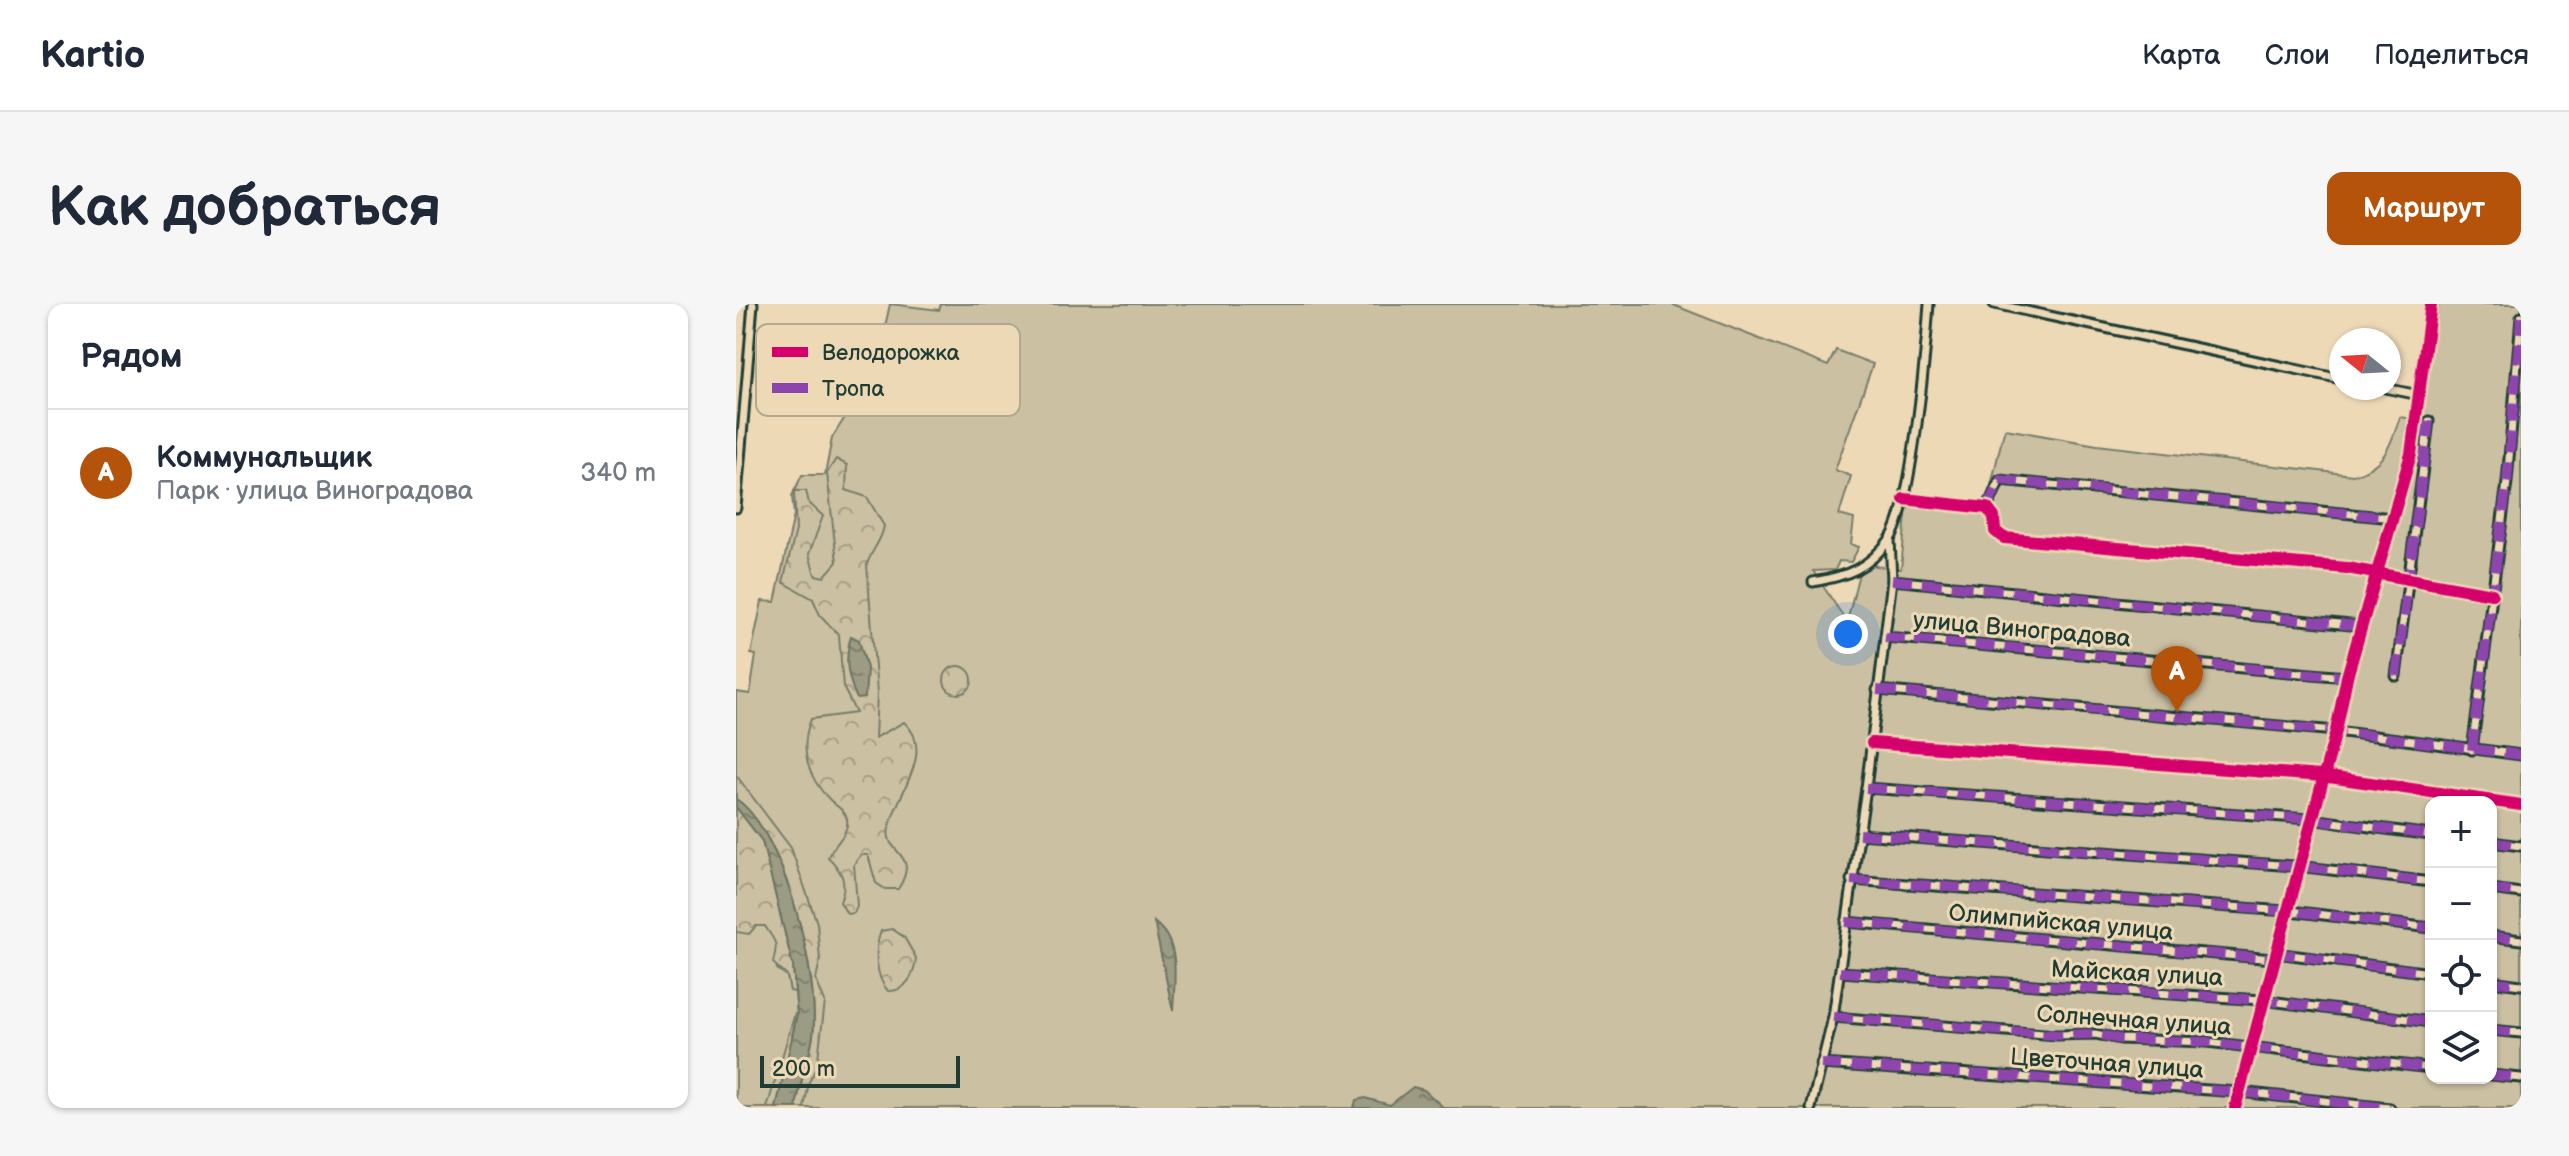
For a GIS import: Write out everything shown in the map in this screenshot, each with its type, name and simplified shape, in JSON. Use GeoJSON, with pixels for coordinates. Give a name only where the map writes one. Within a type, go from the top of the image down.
{"type":"FeatureCollection","features":[{"type":"Feature","properties":{"kind":"street"},"geometry":{"type":"LineString","coordinates":[[736,508],[753,304]]}},
{"type":"Feature","properties":{"kind":"street"},"geometry":{"type":"LineString","coordinates":[[1811,1108],[1833,1017],[1840,972],[1892,580],[1890,539],[1904,499],[1929,304]]}},
{"type":"Feature","properties":{"kind":"street"},"geometry":{"type":"LineString","coordinates":[[1994,304],[2329,376]]}},
{"type":"Feature","properties":{"kind":"street"},"geometry":{"type":"LineString","coordinates":[[2235,1108],[2336,731],[2347,677],[2411,454],[2431,304]]}},
{"type":"Feature","properties":{"kind":"street"},"geometry":{"type":"LineString","coordinates":[[2472,750],[2507,482],[2521,317]]}},
{"type":"Feature","properties":{"kind":"street"},"geometry":{"type":"LineString","coordinates":[[2401,391],[2419,395]]}},
{"type":"Feature","properties":{"kind":"street"},"geometry":{"type":"LineString","coordinates":[[2396,676],[2406,579],[2429,421]]}},
{"type":"Feature","properties":{"kind":"street"},"geometry":{"type":"LineString","coordinates":[[1987,508],[2000,480],[2393,518]]}},
{"type":"Feature","properties":{"kind":"street"},"geometry":{"type":"LineString","coordinates":[[1904,499],[1987,508],[1994,517],[1995,531],[2004,538],[2253,558],[2377,574],[2492,594]]}},
{"type":"Feature","properties":{"kind":"street"},"geometry":{"type":"LineString","coordinates":[[1813,582],[1852,575],[1890,539]]}},
{"type":"Feature","properties":{"kind":"street"},"geometry":{"type":"LineString","coordinates":[[1892,580],[2361,626]]}},
{"type":"Feature","properties":{"kind":"street","name":"улица Виноградова"},"geometry":{"type":"LineString","coordinates":[[1885,637],[2347,677]]}},
{"type":"Feature","properties":{"kind":"street"},"geometry":{"type":"LineString","coordinates":[[1877,690],[2336,731],[2521,755]]}},
{"type":"Feature","properties":{"kind":"street"},"geometry":{"type":"LineString","coordinates":[[1872,743],[2322,776],[2521,805]]}},
{"type":"Feature","properties":{"kind":"street"},"geometry":{"type":"LineString","coordinates":[[1866,788],[2310,819],[2425,834]]}},
{"type":"Feature","properties":{"kind":"street"},"geometry":{"type":"LineString","coordinates":[[1859,834],[2298,867],[2425,881]]}},
{"type":"Feature","properties":{"kind":"street"},"geometry":{"type":"LineString","coordinates":[[2497,843],[2521,846]]}},
{"type":"Feature","properties":{"kind":"street"},"geometry":{"type":"LineString","coordinates":[[1851,880],[2285,913],[2425,927]]}},
{"type":"Feature","properties":{"kind":"street"},"geometry":{"type":"LineString","coordinates":[[2497,890],[2521,893]]}},
{"type":"Feature","properties":{"kind":"street","name":"Олимпийская улица"},"geometry":{"type":"LineString","coordinates":[[1846,922],[2274,956],[2425,972]]}},
{"type":"Feature","properties":{"kind":"street"},"geometry":{"type":"LineString","coordinates":[[2497,937],[2521,940]]}},
{"type":"Feature","properties":{"kind":"street","name":"Майская улица"},"geometry":{"type":"LineString","coordinates":[[1840,972],[2262,1000],[2425,1021]]}},
{"type":"Feature","properties":{"kind":"street"},"geometry":{"type":"LineString","coordinates":[[2497,982],[2521,985]]}},
{"type":"Feature","properties":{"kind":"street","name":"Солнечная улица"},"geometry":{"type":"LineString","coordinates":[[1833,1017],[2056,1035],[2095,1034],[2120,1039],[2207,1042],[2425,1067]]}},
{"type":"Feature","properties":{"kind":"street"},"geometry":{"type":"LineString","coordinates":[[2497,1031],[2521,1033]]}},
{"type":"Feature","properties":{"kind":"street","name":"Цветочная улица"},"geometry":{"type":"LineString","coordinates":[[1821,1064],[2239,1092],[2390,1108]]}},
{"type":"Feature","properties":{"kind":"street"},"geometry":{"type":"LineString","coordinates":[[2497,1076],[2521,1078]]}},
{"type":"Feature","properties":{"kind":"green space"},"geometry":{"type":"Polygon","coordinates":[[[890,304],[939,310],[941,304],[1671,304],[1828,366],[1836,350],[1873,364],[1835,470],[1851,476],[1839,515],[1854,519],[1851,544],[1859,547],[1851,562],[1839,561],[1835,570],[1813,571],[1847,622],[1859,573],[1868,565],[1901,569],[1907,504],[1982,512],[2005,429],[2097,445],[2353,475],[2372,466],[2385,454],[2400,417],[2420,420],[2439,304],[2521,304],[2521,1108],[796,1108],[813,1036],[774,843],[736,799],[736,692],[750,694],[756,655],[751,654],[762,601],[775,602],[794,515],[792,496],[802,475],[825,475],[832,438],[846,416],[1020,416],[1020,324],[886,324],[890,304]]]}},
{"type":"Feature","properties":{"kind":"green space"},"geometry":{"type":"Polygon","coordinates":[[[836,459],[847,465],[846,490],[867,497],[884,526],[867,565],[877,693],[875,738],[904,722],[913,734],[916,746],[911,774],[889,828],[891,843],[904,860],[904,877],[898,889],[885,889],[876,883],[868,855],[861,855],[854,864],[857,906],[854,913],[847,914],[840,902],[842,877],[828,857],[846,830],[847,819],[816,782],[807,762],[806,741],[811,719],[856,713],[843,687],[839,635],[820,615],[813,599],[783,582],[796,530],[794,491],[806,491],[809,503],[823,516],[809,554],[815,575],[824,577],[837,562],[827,473],[836,459]]]}},
{"type":"Feature","properties":{"kind":"green space"},"geometry":{"type":"Polygon","coordinates":[[[958,666],[968,670],[972,680],[968,690],[958,694],[948,690],[944,680],[948,670],[958,666]]]}},
{"type":"Feature","properties":{"kind":"green space"},"geometry":{"type":"Polygon","coordinates":[[[736,775],[791,848],[817,923],[820,960],[816,980],[825,1002],[817,1066],[809,1082],[804,1108],[796,1108],[813,1036],[814,1011],[805,944],[784,873],[770,842],[754,816],[736,799],[736,775]]]}},
{"type":"Feature","properties":{"kind":"green space"},"geometry":{"type":"Polygon","coordinates":[[[736,807],[762,841],[793,966],[795,992],[790,991],[787,976],[773,963],[775,943],[765,926],[756,926],[749,934],[736,932],[736,807]]]}},
{"type":"Feature","properties":{"kind":"green space"},"geometry":{"type":"Polygon","coordinates":[[[765,926],[774,936],[779,951],[775,957],[777,969],[787,976],[790,991],[795,992],[797,1015],[776,1108],[736,1108],[736,932],[765,926]]]}},
{"type":"Feature","properties":{"kind":"green space"},"geometry":{"type":"Polygon","coordinates":[[[892,929],[904,937],[916,958],[914,970],[905,985],[888,991],[880,978],[877,954],[881,931],[892,929]]]}},
{"type":"Feature","properties":{"kind":"green space"},"geometry":{"type":"Polygon","coordinates":[[[795,1013],[791,1052],[776,1108],[767,1108],[795,1013]]]}},
{"type":"Feature","properties":{"kind":"water"},"geometry":{"type":"Polygon","coordinates":[[[851,636],[859,640],[867,668],[865,698],[857,699],[849,675],[847,660],[851,636]]]}},
{"type":"Feature","properties":{"kind":"water"},"geometry":{"type":"Polygon","coordinates":[[[736,799],[754,816],[770,842],[796,908],[805,945],[814,1011],[813,1036],[796,1108],[776,1108],[797,1015],[793,966],[762,841],[736,807],[736,799]]]}},
{"type":"Feature","properties":{"kind":"water"},"geometry":{"type":"Polygon","coordinates":[[[1154,922],[1169,940],[1173,951],[1173,1011],[1154,922]]]}},
{"type":"Feature","properties":{"kind":"water"},"geometry":{"type":"Polygon","coordinates":[[[1413,1087],[1424,1090],[1444,1108],[1354,1108],[1356,1100],[1365,1098],[1390,1105],[1413,1087]]]}},
{"type":"Feature","properties":{"kind":"marked path"},"geometry":{"type":"LineString","coordinates":[[2472,750],[2507,482],[2521,317]]}},
{"type":"Feature","properties":{"kind":"marked path"},"geometry":{"type":"LineString","coordinates":[[2396,676],[2429,421]]}},
{"type":"Feature","properties":{"kind":"marked path"},"geometry":{"type":"LineString","coordinates":[[1987,508],[2000,480],[2393,518]]}},
{"type":"Feature","properties":{"kind":"marked path"},"geometry":{"type":"LineString","coordinates":[[1892,580],[2361,626]]}},
{"type":"Feature","properties":{"kind":"marked path"},"geometry":{"type":"LineString","coordinates":[[1885,637],[2347,677]]}},
{"type":"Feature","properties":{"kind":"marked path"},"geometry":{"type":"LineString","coordinates":[[1877,690],[2336,731],[2521,755]]}},
{"type":"Feature","properties":{"kind":"marked path"},"geometry":{"type":"LineString","coordinates":[[1866,788],[2310,819],[2425,834]]}},
{"type":"Feature","properties":{"kind":"marked path"},"geometry":{"type":"LineString","coordinates":[[1859,834],[2306,867],[2425,881]]}},
{"type":"Feature","properties":{"kind":"marked path"},"geometry":{"type":"LineString","coordinates":[[2497,843],[2521,846]]}},
{"type":"Feature","properties":{"kind":"marked path"},"geometry":{"type":"LineString","coordinates":[[1851,880],[2299,912],[2425,927]]}},
{"type":"Feature","properties":{"kind":"marked path"},"geometry":{"type":"LineString","coordinates":[[2497,890],[2521,893]]}},
{"type":"Feature","properties":{"kind":"marked path"},"geometry":{"type":"LineString","coordinates":[[1846,922],[2273,959]]}},
{"type":"Feature","properties":{"kind":"marked path"},"geometry":{"type":"LineString","coordinates":[[2497,937],[2521,940]]}},
{"type":"Feature","properties":{"kind":"marked path"},"geometry":{"type":"LineString","coordinates":[[2275,953],[2425,972]]}},
{"type":"Feature","properties":{"kind":"marked path"},"geometry":{"type":"LineString","coordinates":[[1840,972],[2262,1000],[2425,1021]]}},
{"type":"Feature","properties":{"kind":"marked path"},"geometry":{"type":"LineString","coordinates":[[2497,982],[2521,985]]}},
{"type":"Feature","properties":{"kind":"marked path"},"geometry":{"type":"LineString","coordinates":[[1833,1017],[2056,1035],[2095,1034],[2120,1039],[2207,1042],[2425,1067]]}},
{"type":"Feature","properties":{"kind":"marked path"},"geometry":{"type":"LineString","coordinates":[[2497,1031],[2521,1033]]}},
{"type":"Feature","properties":{"kind":"marked path"},"geometry":{"type":"LineString","coordinates":[[1821,1064],[2239,1092],[2390,1108]]}},
{"type":"Feature","properties":{"kind":"marked path"},"geometry":{"type":"LineString","coordinates":[[2497,1076],[2521,1078]]}},
{"type":"Feature","properties":{"kind":"cycle path"},"geometry":{"type":"LineString","coordinates":[[2235,1108],[2336,731],[2347,677],[2411,454],[2431,304]]}},
{"type":"Feature","properties":{"kind":"cycle path"},"geometry":{"type":"LineString","coordinates":[[1904,499],[1987,508],[1994,517],[1995,531],[2004,538],[2347,568],[2492,594]]}},
{"type":"Feature","properties":{"kind":"cycle path"},"geometry":{"type":"LineString","coordinates":[[1872,743],[2322,776],[2521,805]]}},
{"type":"Feature","properties":{"kind":"place","name":"Коммунальщик"},"geometry":{"type":"Point","coordinates":[2177,712]}}]}
